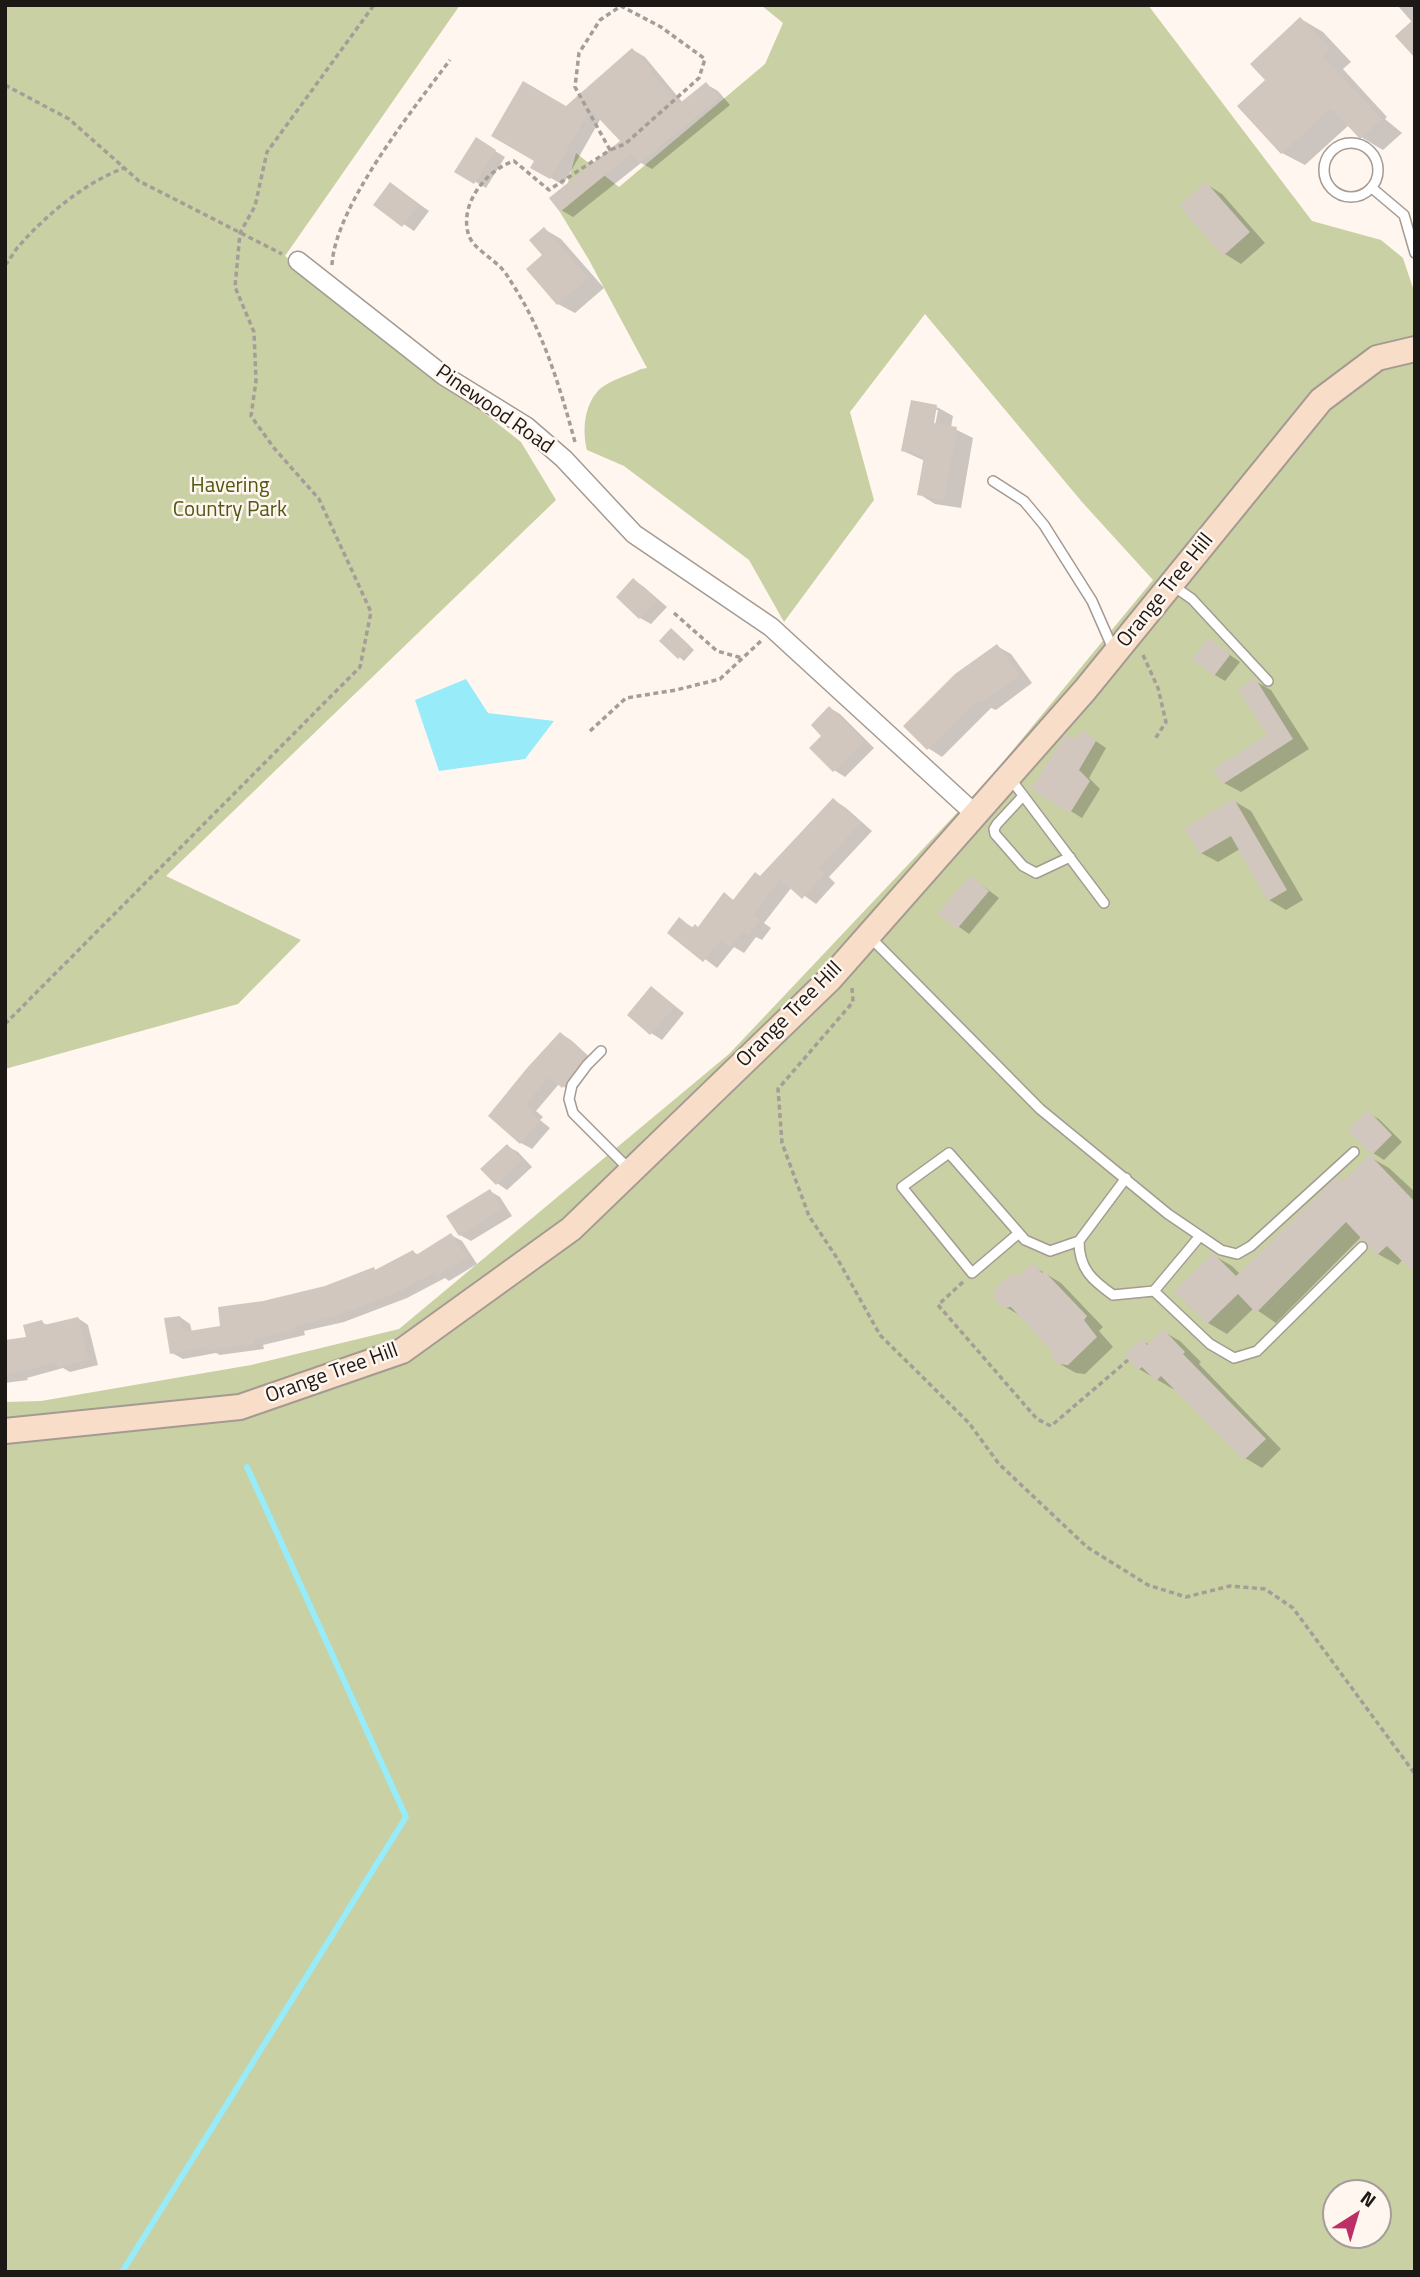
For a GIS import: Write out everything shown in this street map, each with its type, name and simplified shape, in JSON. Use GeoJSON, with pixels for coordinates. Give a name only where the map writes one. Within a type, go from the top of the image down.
{"type":"FeatureCollection","features":[{"type":"Feature","properties":{"kind":"main road","name":"Orange Tree Hill"},"geometry":{"type":"LineString","coordinates":[[5,1431],[240,1407],[402,1351],[571,1229],[830,979],[976,815],[1016,787],[1121,646],[1321,400],[1377,358],[1415,349]]}},
{"type":"Feature","properties":{"kind":"street","name":"Pinewood Road"},"geometry":{"type":"LineString","coordinates":[[298,261],[443,374],[527,427],[564,459],[634,534],[774,629],[976,815]]}},
{"type":"Feature","properties":{"kind":"lane"},"geometry":{"type":"LineString","coordinates":[[1348,143],[1366,148],[1378,165],[1377,180],[1372,188],[1360,196],[1349,197],[1334,191],[1328,184],[1324,168],[1331,152],[1348,143]]}},
{"type":"Feature","properties":{"kind":"lane"},"geometry":{"type":"LineString","coordinates":[[1372,188],[1404,215],[1415,253]]}},
{"type":"Feature","properties":{"kind":"lane"},"geometry":{"type":"LineString","coordinates":[[993,481],[1024,501],[1044,525],[1121,646]]}},
{"type":"Feature","properties":{"kind":"lane"},"geometry":{"type":"LineString","coordinates":[[1171,584],[1192,598],[1268,681]]}},
{"type":"Feature","properties":{"kind":"lane"},"geometry":{"type":"LineString","coordinates":[[1070,857],[1036,873],[1023,866],[1002,842],[994,829],[1016,787],[1070,857],[1104,903]]}},
{"type":"Feature","properties":{"kind":"lane"},"geometry":{"type":"LineString","coordinates":[[868,935],[1040,1109],[1221,1250],[1237,1254],[1251,1246],[1354,1152]]}},
{"type":"Feature","properties":{"kind":"lane"},"geometry":{"type":"LineString","coordinates":[[601,1051],[572,1085],[569,1099],[573,1113],[631,1171]]}},
{"type":"Feature","properties":{"kind":"lane"},"geometry":{"type":"LineString","coordinates":[[1019,1233],[972,1273],[902,1187],[949,1153],[1019,1233],[1025,1240],[1050,1251],[1079,1241],[1126,1178]]}},
{"type":"Feature","properties":{"kind":"lane"},"geometry":{"type":"LineString","coordinates":[[1079,1241],[1079,1253],[1091,1280],[1113,1295],[1154,1290],[1200,1236]]}},
{"type":"Feature","properties":{"kind":"lane"},"geometry":{"type":"LineString","coordinates":[[1154,1290],[1210,1344],[1234,1358],[1257,1351],[1362,1247]]}},
{"type":"Feature","properties":{"kind":"path"},"geometry":{"type":"LineString","coordinates":[[5,1024],[360,667],[370,612],[319,499],[274,448],[251,416],[256,381],[254,332],[235,287],[240,233],[254,206],[267,152],[373,5]]}},
{"type":"Feature","properties":{"kind":"path"},"geometry":{"type":"LineString","coordinates":[[576,447],[549,356],[532,316],[503,271],[470,238],[467,221],[472,197],[502,165],[514,161],[549,190],[610,150],[625,144],[699,78],[705,59],[661,27],[621,6],[600,20],[579,53],[575,87],[610,150]]}},
{"type":"Feature","properties":{"kind":"path"},"geometry":{"type":"LineString","coordinates":[[331,287],[335,242],[348,211],[411,112],[450,60]]}},
{"type":"Feature","properties":{"kind":"path"},"geometry":{"type":"LineString","coordinates":[[5,85],[69,119],[139,181],[298,261]]}},
{"type":"Feature","properties":{"kind":"path"},"geometry":{"type":"LineString","coordinates":[[5,265],[34,230],[76,195],[105,175],[124,168]]}},
{"type":"Feature","properties":{"kind":"path"},"geometry":{"type":"LineString","coordinates":[[674,613],[717,650],[742,659]]}},
{"type":"Feature","properties":{"kind":"path"},"geometry":{"type":"LineString","coordinates":[[590,731],[626,698],[720,679],[774,629]]}},
{"type":"Feature","properties":{"kind":"path"},"geometry":{"type":"LineString","coordinates":[[1121,646],[1144,656],[1158,688],[1166,722],[1155,739]]}},
{"type":"Feature","properties":{"kind":"path"},"geometry":{"type":"LineString","coordinates":[[848,958],[853,1002],[778,1089],[782,1143],[809,1216],[837,1258],[880,1335],[969,1423],[999,1464],[1087,1547],[1148,1585],[1186,1597],[1230,1586],[1265,1589],[1293,1608],[1415,1774]]}},
{"type":"Feature","properties":{"kind":"path"},"geometry":{"type":"LineString","coordinates":[[972,1273],[938,1305],[1037,1419],[1051,1426],[1128,1360]]}},
{"type":"Feature","properties":{"kind":"green space","name":"Havering Country Park"},"geometry":{"type":"Polygon","coordinates":[[[5,5],[460,5],[285,256],[521,442],[556,500],[166,876],[301,940],[238,1004],[5,1069],[5,5]]]}},
{"type":"Feature","properties":{"kind":"green space"},"geometry":{"type":"Polygon","coordinates":[[[761,5],[1148,5],[1312,221],[1381,240],[1403,258],[1415,294],[1415,2272],[5,2272],[5,1402],[41,1401],[251,1365],[399,1329],[729,1054],[989,779],[1153,580],[1082,502],[925,314],[850,412],[874,500],[784,622],[749,560],[624,466],[587,450],[586,417],[595,394],[610,382],[647,368],[560,212],[576,153],[619,187],[765,64],[783,23],[761,5]]]}},
{"type":"Feature","properties":{"kind":"water"},"geometry":{"type":"Polygon","coordinates":[[[466,679],[488,713],[554,721],[525,759],[439,771],[415,700],[466,679]]]}},
{"type":"Feature","properties":{"kind":"building"},"geometry":{"type":"Polygon","coordinates":[[[1300,17],[1330,49],[1322,56],[1381,119],[1360,139],[1331,108],[1281,154],[1237,106],[1265,80],[1250,64],[1300,17]]]}},
{"type":"Feature","properties":{"kind":"building"},"geometry":{"type":"Polygon","coordinates":[[[1415,18],[1415,58],[1395,36],[1415,18]]]}},
{"type":"Feature","properties":{"kind":"building"},"geometry":{"type":"Polygon","coordinates":[[[632,48],[652,70],[650,72],[680,103],[706,82],[719,98],[639,163],[631,154],[560,212],[549,198],[620,141],[590,109],[550,179],[530,168],[534,161],[491,136],[523,81],[566,106],[632,48]]]}},
{"type":"Feature","properties":{"kind":"building"},"geometry":{"type":"Polygon","coordinates":[[[476,137],[496,150],[474,184],[454,172],[476,137]]]}},
{"type":"Feature","properties":{"kind":"building"},"geometry":{"type":"Polygon","coordinates":[[[390,182],[419,204],[402,227],[373,205],[390,182]]]}},
{"type":"Feature","properties":{"kind":"building"},"geometry":{"type":"Polygon","coordinates":[[[1206,182],[1250,232],[1223,256],[1179,206],[1206,182]]]}},
{"type":"Feature","properties":{"kind":"building"},"geometry":{"type":"Polygon","coordinates":[[[544,227],[588,278],[557,305],[526,269],[542,255],[529,240],[544,227]]]}},
{"type":"Feature","properties":{"kind":"building"},"geometry":{"type":"Polygon","coordinates":[[[911,400],[937,405],[934,423],[957,427],[944,500],[917,495],[924,456],[901,451],[911,400]]]}},
{"type":"Feature","properties":{"kind":"building"},"geometry":{"type":"Polygon","coordinates":[[[633,578],[657,600],[639,619],[616,597],[633,578]]]}},
{"type":"Feature","properties":{"kind":"building"},"geometry":{"type":"Polygon","coordinates":[[[671,628],[690,646],[678,659],[659,641],[671,628]]]}},
{"type":"Feature","properties":{"kind":"building"},"geometry":{"type":"Polygon","coordinates":[[[1209,638],[1230,655],[1214,676],[1192,659],[1209,638]]]}},
{"type":"Feature","properties":{"kind":"building"},"geometry":{"type":"Polygon","coordinates":[[[997,644],[1019,675],[980,703],[978,700],[927,750],[903,726],[955,674],[997,644]]]}},
{"type":"Feature","properties":{"kind":"building"},"geometry":{"type":"Polygon","coordinates":[[[1255,678],[1293,739],[1223,784],[1213,769],[1267,735],[1238,689],[1255,678]]]}},
{"type":"Feature","properties":{"kind":"building"},"geometry":{"type":"Polygon","coordinates":[[[829,706],[864,741],[833,772],[809,748],[821,736],[811,725],[829,706]]]}},
{"type":"Feature","properties":{"kind":"building"},"geometry":{"type":"Polygon","coordinates":[[[1083,730],[1096,741],[1079,770],[1090,781],[1070,813],[1031,789],[1066,734],[1075,739],[1083,730]]]}},
{"type":"Feature","properties":{"kind":"building"},"geometry":{"type":"Polygon","coordinates":[[[833,798],[860,823],[818,869],[824,874],[802,899],[780,879],[753,915],[760,920],[748,935],[743,931],[730,947],[721,940],[703,962],[667,933],[679,917],[692,928],[695,924],[698,927],[724,892],[733,900],[755,872],[760,876],[833,798]]]}},
{"type":"Feature","properties":{"kind":"building"},"geometry":{"type":"Polygon","coordinates":[[[1234,799],[1287,890],[1268,901],[1231,836],[1200,854],[1184,828],[1234,799]]]}},
{"type":"Feature","properties":{"kind":"building"},"geometry":{"type":"Polygon","coordinates":[[[970,875],[989,891],[957,929],[938,914],[970,875]]]}},
{"type":"Feature","properties":{"kind":"building"},"geometry":{"type":"Polygon","coordinates":[[[651,986],[675,1006],[650,1035],[627,1015],[651,986]]]}},
{"type":"Feature","properties":{"kind":"building"},"geometry":{"type":"Polygon","coordinates":[[[560,1032],[587,1055],[562,1088],[549,1077],[526,1104],[540,1121],[520,1144],[488,1116],[560,1032]]]}},
{"type":"Feature","properties":{"kind":"building"},"geometry":{"type":"Polygon","coordinates":[[[1368,1110],[1392,1135],[1372,1155],[1348,1130],[1368,1110]]]}},
{"type":"Feature","properties":{"kind":"building"},"geometry":{"type":"Polygon","coordinates":[[[507,1144],[522,1160],[496,1185],[480,1169],[507,1144]]]}},
{"type":"Feature","properties":{"kind":"building"},"geometry":{"type":"Polygon","coordinates":[[[1370,1155],[1415,1202],[1415,1274],[1387,1246],[1377,1255],[1346,1222],[1256,1313],[1238,1294],[1207,1324],[1174,1291],[1213,1253],[1236,1276],[1338,1176],[1343,1181],[1370,1155]]]}},
{"type":"Feature","properties":{"kind":"building"},"geometry":{"type":"Polygon","coordinates":[[[490,1189],[502,1209],[459,1236],[446,1216],[490,1189]]]}},
{"type":"Feature","properties":{"kind":"building"},"geometry":{"type":"Polygon","coordinates":[[[451,1233],[467,1257],[437,1276],[435,1272],[395,1293],[332,1317],[294,1326],[295,1330],[253,1339],[254,1344],[207,1350],[207,1347],[170,1354],[164,1318],[180,1316],[183,1332],[220,1326],[218,1307],[263,1301],[325,1286],[374,1267],[375,1270],[413,1250],[416,1255],[451,1233]]]}},
{"type":"Feature","properties":{"kind":"building"},"geometry":{"type":"Polygon","coordinates":[[[1033,1263],[1087,1316],[1084,1320],[1097,1337],[1068,1365],[1057,1364],[1051,1358],[1052,1351],[1011,1307],[1002,1308],[994,1298],[995,1288],[1013,1273],[1017,1277],[1033,1263]]]}},
{"type":"Feature","properties":{"kind":"building"},"geometry":{"type":"Polygon","coordinates":[[[78,1317],[88,1360],[58,1367],[57,1362],[5,1375],[5,1340],[26,1337],[23,1325],[42,1320],[44,1325],[78,1317]]]}},
{"type":"Feature","properties":{"kind":"building"},"geometry":{"type":"Polygon","coordinates":[[[1163,1329],[1185,1352],[1183,1354],[1266,1439],[1244,1460],[1161,1376],[1156,1381],[1142,1367],[1138,1370],[1124,1355],[1142,1338],[1147,1345],[1163,1329]]]}},
{"type":"Feature","properties":{"kind":"waterway"},"geometry":{"type":"LineString","coordinates":[[122,2272],[406,1817],[247,1467]]}}]}
